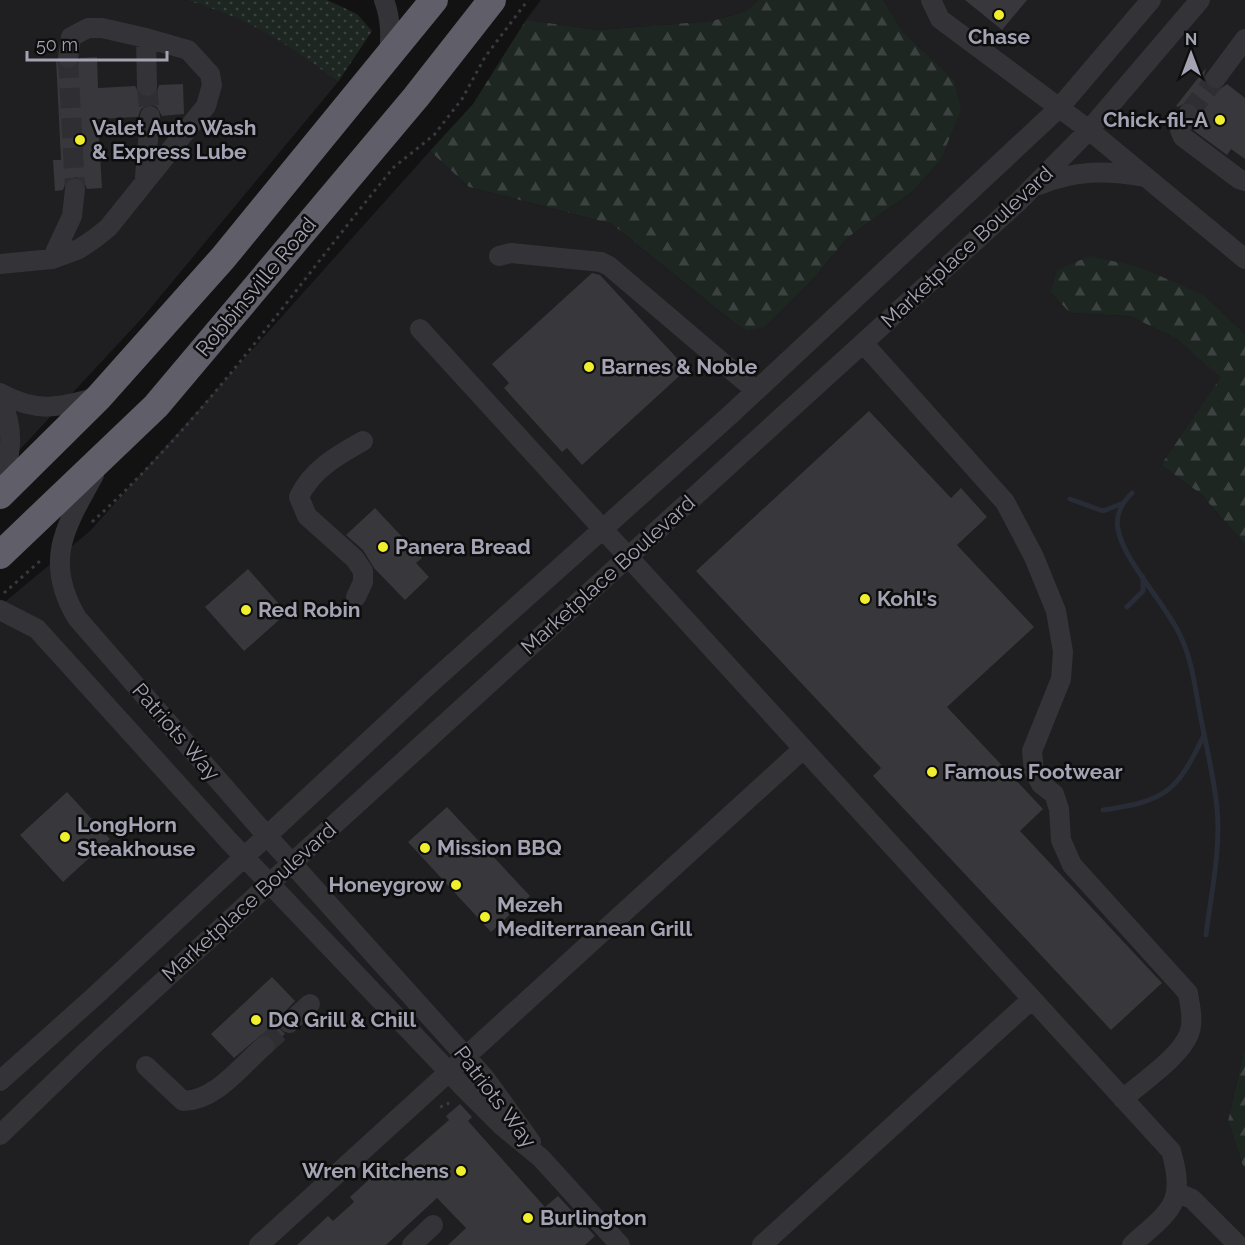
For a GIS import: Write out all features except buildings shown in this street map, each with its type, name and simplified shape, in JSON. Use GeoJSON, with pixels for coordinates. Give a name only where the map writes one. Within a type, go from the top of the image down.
{"type":"FeatureCollection","features":[{"type":"Feature","properties":{"kind":"highway"},"geometry":{"type":"LineString","coordinates":[[0,495],[99,397],[223,258],[434,0]]}},
{"type":"Feature","properties":{"kind":"highway","name":"Robbinsville Road"},"geometry":{"type":"LineString","coordinates":[[0,555],[156,406],[416,97],[492,0]]}},
{"type":"Feature","properties":{"kind":"street"},"geometry":{"type":"LineString","coordinates":[[384,0],[390,15],[392,35],[389,57]]}},
{"type":"Feature","properties":{"kind":"street"},"geometry":{"type":"LineString","coordinates":[[931,0],[940,19],[1089,130],[1242,252]]}},
{"type":"Feature","properties":{"kind":"street","name":"Marketplace Boulevard"},"geometry":{"type":"LineString","coordinates":[[0,1081],[603,527],[756,391],[1059,108],[1151,0]]}},
{"type":"Feature","properties":{"kind":"street","name":"Marketplace Boulevard"},"geometry":{"type":"LineString","coordinates":[[0,1135],[89,1049],[628,555],[864,344],[1031,188],[1089,130],[1200,0]]}},
{"type":"Feature","properties":{"kind":"street"},"geometry":{"type":"LineString","coordinates":[[0,264],[52,259],[79,249],[108,228],[206,106],[212,85],[210,74],[204,64],[188,50],[102,28],[88,28],[71,37],[68,58]]}},
{"type":"Feature","properties":{"kind":"street"},"geometry":{"type":"LineString","coordinates":[[146,38],[147,86]]}},
{"type":"Feature","properties":{"kind":"street"},"geometry":{"type":"LineString","coordinates":[[1216,78],[1245,39]]}},
{"type":"Feature","properties":{"kind":"street"},"geometry":{"type":"LineString","coordinates":[[1188,114],[1180,130],[1183,137],[1223,168],[1245,181]]}},
{"type":"Feature","properties":{"kind":"street"},"geometry":{"type":"LineString","coordinates":[[145,180],[150,117]]}},
{"type":"Feature","properties":{"kind":"street"},"geometry":{"type":"LineString","coordinates":[[1031,188],[1059,177],[1088,172],[1116,172],[1146,177]]}},
{"type":"Feature","properties":{"kind":"street"},"geometry":{"type":"LineString","coordinates":[[52,259],[72,216],[75,189]]}},
{"type":"Feature","properties":{"kind":"street"},"geometry":{"type":"LineString","coordinates":[[500,255],[511,253],[601,262],[609,266],[756,391]]}},
{"type":"Feature","properties":{"kind":"street"},"geometry":{"type":"LineString","coordinates":[[420,329],[1171,1151],[1178,1173],[1178,1193],[1170,1210],[1132,1245]]}},
{"type":"Feature","properties":{"kind":"street"},"geometry":{"type":"LineString","coordinates":[[864,344],[1005,502],[1034,556],[1056,611],[1063,652],[1061,679],[1032,751],[1034,771],[1041,784],[1054,795],[1059,809],[1061,840],[1072,865],[1188,993],[1191,1023],[1183,1047],[1123,1099]]}},
{"type":"Feature","properties":{"kind":"street"},"geometry":{"type":"LineString","coordinates":[[0,393],[18,403],[48,408],[99,397]]}},
{"type":"Feature","properties":{"kind":"street"},"geometry":{"type":"LineString","coordinates":[[0,399],[10,428],[12,443],[10,459],[0,486]]}},
{"type":"Feature","properties":{"kind":"street"},"geometry":{"type":"LineString","coordinates":[[356,597],[363,582],[363,571],[355,559],[307,516],[299,496],[306,481],[337,456],[363,441]]}},
{"type":"Feature","properties":{"kind":"street","name":"Patriots Way"},"geometry":{"type":"LineString","coordinates":[[104,457],[68,521],[60,542],[59,578],[65,599],[77,618],[467,1057],[511,1111],[540,1158]]}},
{"type":"Feature","properties":{"kind":"street","name":"Patriots Way"},"geometry":{"type":"LineString","coordinates":[[1,602],[37,629],[269,884],[449,1073],[501,1125],[540,1158]]}},
{"type":"Feature","properties":{"kind":"street"},"geometry":{"type":"LineString","coordinates":[[259,1245],[803,749]]}},
{"type":"Feature","properties":{"kind":"street"},"geometry":{"type":"LineString","coordinates":[[762,1245],[1032,999]]}},
{"type":"Feature","properties":{"kind":"street"},"geometry":{"type":"LineString","coordinates":[[289,1023],[310,1004]]}},
{"type":"Feature","properties":{"kind":"street"},"geometry":{"type":"LineString","coordinates":[[146,1066],[183,1101],[200,1100],[264,1046]]}},
{"type":"Feature","properties":{"kind":"street"},"geometry":{"type":"LineString","coordinates":[[540,1158],[620,1245]]}},
{"type":"Feature","properties":{"kind":"street"},"geometry":{"type":"LineString","coordinates":[[1178,1193],[1199,1204],[1238,1245]]}},
{"type":"Feature","properties":{"kind":"street"},"geometry":{"type":"LineString","coordinates":[[412,1245],[433,1225]]}},
{"type":"Feature","properties":{"kind":"path"},"geometry":{"type":"LineString","coordinates":[[85,526],[129,488],[184,429],[394,167],[434,135],[462,99],[485,57],[528,0]]}},
{"type":"Feature","properties":{"kind":"path"},"geometry":{"type":"LineString","coordinates":[[1,602],[47,554]]}},
{"type":"Feature","properties":{"kind":"shaded area"},"geometry":{"type":"Polygon","coordinates":[[[0,0],[185,0],[227,12],[289,44],[338,82],[144,316],[0,471],[0,0]]]}},
{"type":"Feature","properties":{"kind":"shaded area"},"geometry":{"type":"Polygon","coordinates":[[[541,0],[759,0],[746,11],[712,21],[598,30],[526,20],[541,0]]]}},
{"type":"Feature","properties":{"kind":"shaded area"},"geometry":{"type":"Polygon","coordinates":[[[883,0],[1245,0],[1245,334],[1204,295],[1070,313],[1130,316],[1175,338],[1222,377],[1161,465],[1201,494],[1245,545],[1245,1046],[1228,1121],[1245,1172],[1245,1245],[0,1245],[0,606],[90,531],[430,151],[469,187],[612,224],[732,321],[765,327],[815,277],[847,238],[912,192],[940,161],[954,80],[904,33],[883,0]]]}},
{"type":"Feature","properties":{"kind":"green space"},"geometry":{"type":"Polygon","coordinates":[[[185,0],[327,0],[357,14],[372,31],[338,82],[283,43],[248,23],[185,0]]]}},
{"type":"Feature","properties":{"kind":"green space"},"geometry":{"type":"Polygon","coordinates":[[[759,0],[883,0],[904,33],[954,80],[961,110],[940,161],[912,192],[847,238],[815,277],[765,327],[747,330],[732,321],[612,224],[469,187],[430,151],[473,104],[526,20],[598,30],[712,21],[746,11],[759,0]]]}},
{"type":"Feature","properties":{"kind":"green space"},"geometry":{"type":"Polygon","coordinates":[[[1090,256],[1139,267],[1204,295],[1245,334],[1245,545],[1201,494],[1161,465],[1221,377],[1175,338],[1130,316],[1070,313],[1051,292],[1057,270],[1090,256]]]}},
{"type":"Feature","properties":{"kind":"green space"},"geometry":{"type":"Polygon","coordinates":[[[1245,1046],[1245,1172],[1228,1121],[1245,1046]]]}},
{"type":"Feature","properties":{"kind":"waterway"},"geometry":{"type":"LineString","coordinates":[[1132,493],[1120,509],[1118,529],[1121,541],[1184,644],[1193,674],[1214,785],[1218,840],[1206,935]]}},
{"type":"Feature","properties":{"kind":"waterway"},"geometry":{"type":"LineString","coordinates":[[1070,499],[1103,511],[1121,504]]}},
{"type":"Feature","properties":{"kind":"waterway"},"geometry":{"type":"LineString","coordinates":[[1127,607],[1143,591],[1143,577]]}},
{"type":"Feature","properties":{"kind":"waterway"},"geometry":{"type":"LineString","coordinates":[[1103,810],[1142,802],[1167,790],[1186,770],[1204,735]]}},
{"type":"Feature","properties":{"kind":"tunnel"},"geometry":{"type":"LineString","coordinates":[[68,58],[75,189]]}},
{"type":"Feature","properties":{"kind":"tunnel"},"geometry":{"type":"LineString","coordinates":[[1188,114],[1216,78]]}},
{"type":"Feature","properties":{"kind":"tunnel"},"geometry":{"type":"LineString","coordinates":[[147,86],[150,116]]}},
{"type":"Feature","properties":{"kind":"tunnel"},"geometry":{"type":"LineString","coordinates":[[264,1046],[289,1023]]}},
{"type":"Feature","properties":{"kind":"place","name":"Chase"},"geometry":{"type":"Point","coordinates":[999,15]}},
{"type":"Feature","properties":{"kind":"place","name":"Chick-fil-A"},"geometry":{"type":"Point","coordinates":[1220,120]}},
{"type":"Feature","properties":{"kind":"place","name":"Valet Auto Wash & Express Lube"},"geometry":{"type":"Point","coordinates":[80,140]}},
{"type":"Feature","properties":{"kind":"place","name":"Barnes & Noble"},"geometry":{"type":"Point","coordinates":[589,367]}},
{"type":"Feature","properties":{"kind":"place","name":"Panera Bread"},"geometry":{"type":"Point","coordinates":[383,547]}},
{"type":"Feature","properties":{"kind":"place","name":"Kohl's"},"geometry":{"type":"Point","coordinates":[865,599]}},
{"type":"Feature","properties":{"kind":"place","name":"Red Robin"},"geometry":{"type":"Point","coordinates":[246,610]}},
{"type":"Feature","properties":{"kind":"place","name":"Famous Footwear"},"geometry":{"type":"Point","coordinates":[932,772]}},
{"type":"Feature","properties":{"kind":"place","name":"LongHorn Steakhouse"},"geometry":{"type":"Point","coordinates":[65,837]}},
{"type":"Feature","properties":{"kind":"place","name":"Mission BBQ"},"geometry":{"type":"Point","coordinates":[425,848]}},
{"type":"Feature","properties":{"kind":"place","name":"Honeygrow"},"geometry":{"type":"Point","coordinates":[456,885]}},
{"type":"Feature","properties":{"kind":"place","name":"Mezeh Mediterranean Grill"},"geometry":{"type":"Point","coordinates":[485,917]}},
{"type":"Feature","properties":{"kind":"place","name":"DQ Grill & Chill"},"geometry":{"type":"Point","coordinates":[256,1020]}},
{"type":"Feature","properties":{"kind":"place","name":"Wren Kitchens"},"geometry":{"type":"Point","coordinates":[461,1171]}},
{"type":"Feature","properties":{"kind":"place","name":"Burlington"},"geometry":{"type":"Point","coordinates":[528,1218]}}]}
